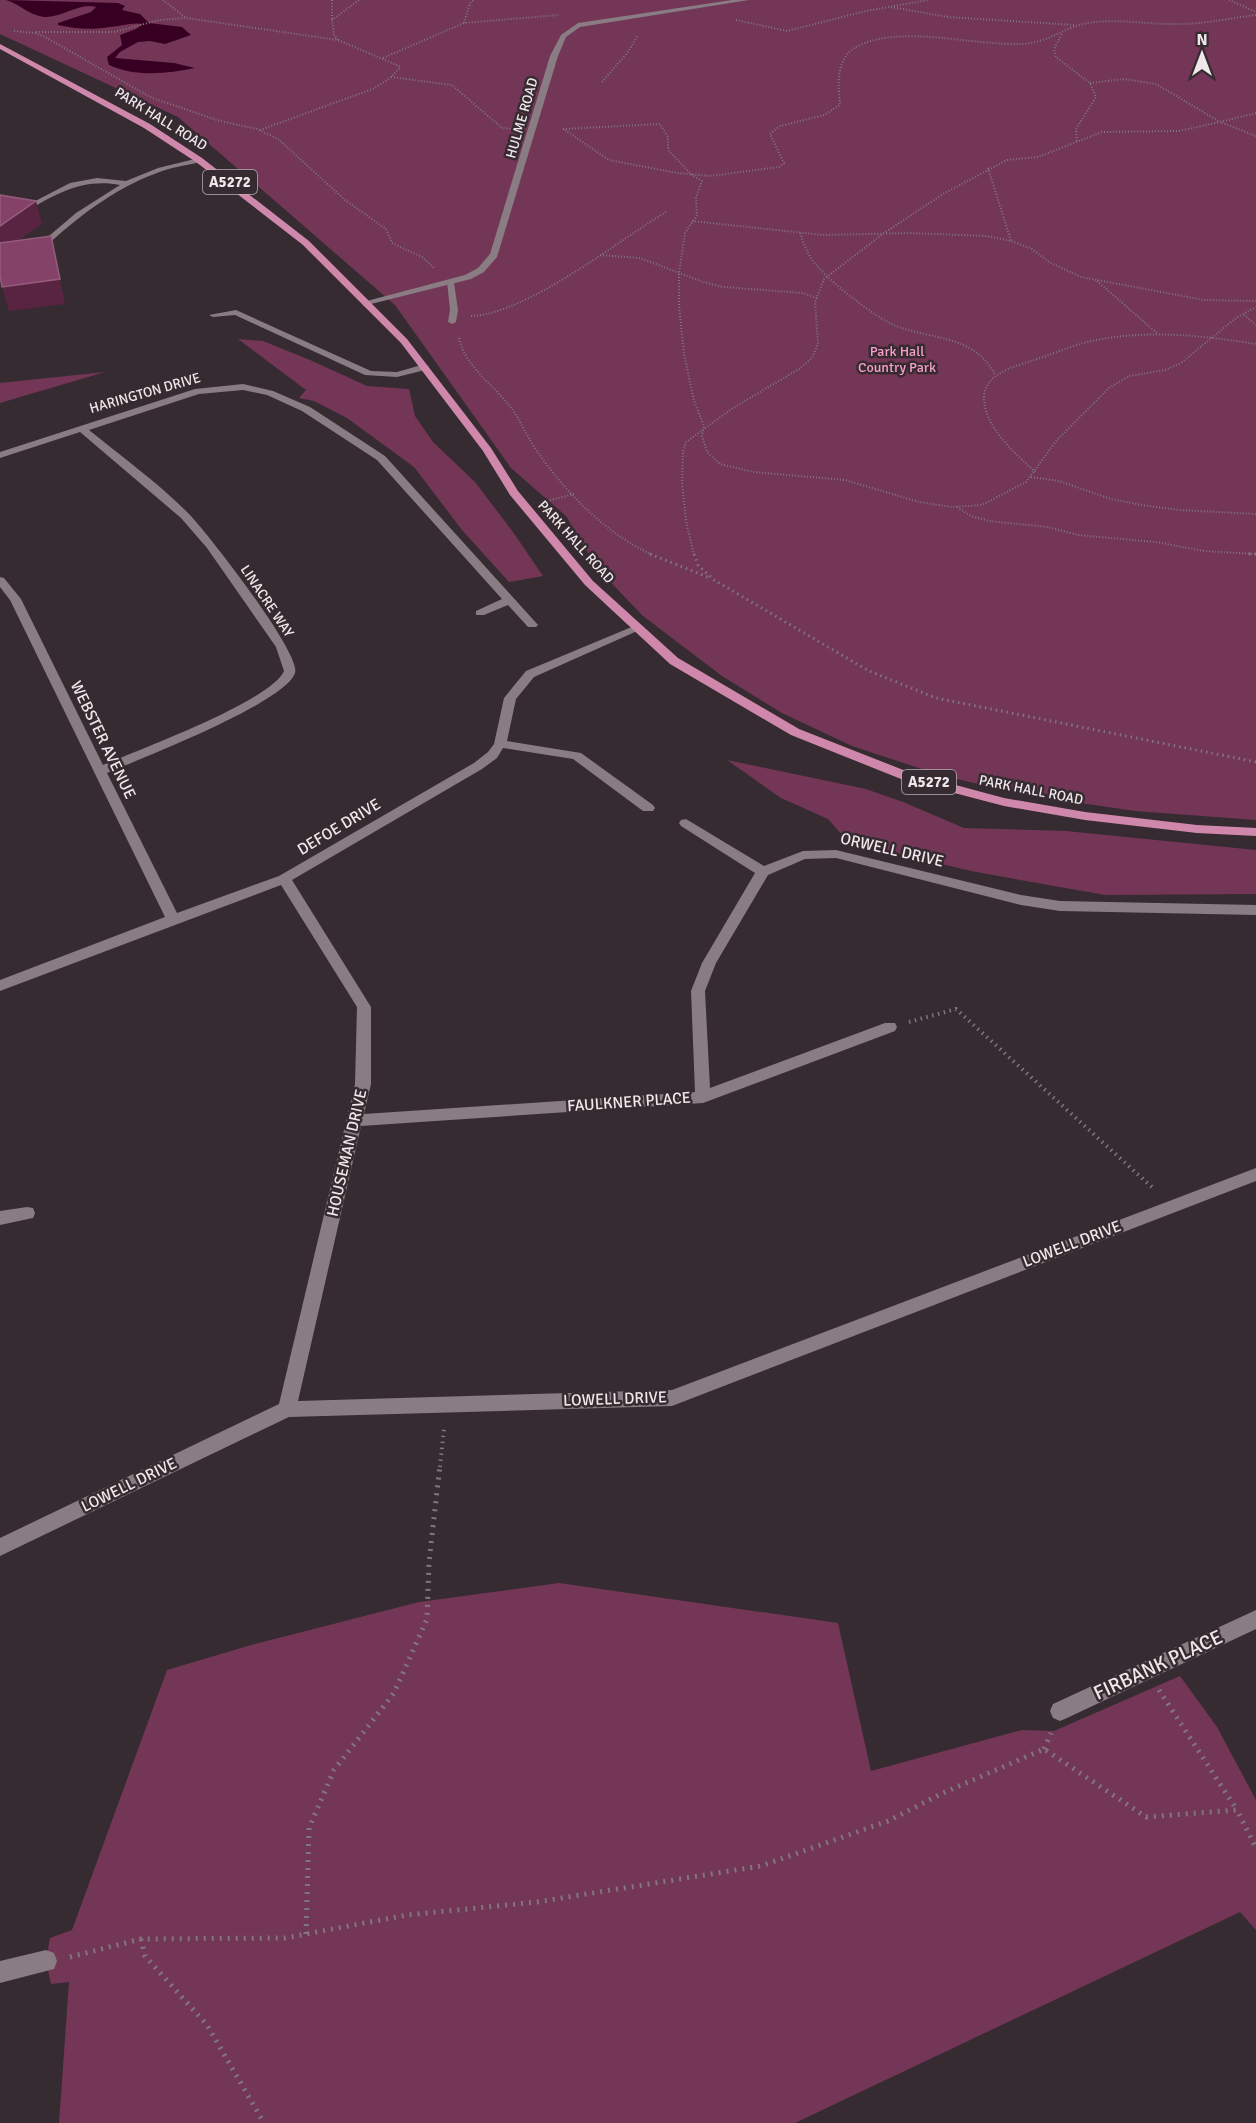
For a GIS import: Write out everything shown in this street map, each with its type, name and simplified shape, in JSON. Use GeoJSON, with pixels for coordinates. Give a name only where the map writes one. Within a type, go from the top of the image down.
{"type":"FeatureCollection","features":[{"type":"Feature","properties":{"kind":"main road","name":"PARK HALL ROAD"},"geometry":{"type":"LineString","coordinates":[[0,46],[118,109],[199,160],[306,243],[404,341],[487,450],[514,493],[589,583],[674,661],[795,732],[906,776],[1004,802],[1085,816],[1197,829],[1256,832]]}},
{"type":"Feature","properties":{"kind":"street","name":"HULME ROAD"},"geometry":{"type":"LineString","coordinates":[[366,304],[450,283],[481,270],[494,255],[554,56],[563,36],[569,30],[595,21],[746,0]]}},
{"type":"Feature","properties":{"kind":"street","name":"HARINGTON DRIVE"},"geometry":{"type":"LineString","coordinates":[[0,455],[198,391],[243,387],[287,399],[381,458],[532,625]]}},
{"type":"Feature","properties":{"kind":"street","name":"LINACRE WAY"},"geometry":{"type":"LineString","coordinates":[[81,428],[185,516],[204,538],[276,639],[289,665],[289,674],[284,683],[275,690],[227,715],[100,771]]}},
{"type":"Feature","properties":{"kind":"street","name":"WEBSTER AVENUE"},"geometry":{"type":"LineString","coordinates":[[0,580],[15,599],[173,919]]}},
{"type":"Feature","properties":{"kind":"street"},"geometry":{"type":"LineString","coordinates":[[480,613],[510,600]]}},
{"type":"Feature","properties":{"kind":"street"},"geometry":{"type":"LineString","coordinates":[[638,628],[530,674],[510,698],[501,744],[577,756],[648,808]]}},
{"type":"Feature","properties":{"kind":"street","name":"DEFOE DRIVE"},"geometry":{"type":"LineString","coordinates":[[0,986],[284,879],[478,766],[501,744]]}},
{"type":"Feature","properties":{"kind":"street"},"geometry":{"type":"LineString","coordinates":[[686,823],[763,872],[709,963],[698,991],[698,1030],[703,1097]]}},
{"type":"Feature","properties":{"kind":"street","name":"ORWELL DRIVE"},"geometry":{"type":"LineString","coordinates":[[763,872],[803,855],[836,854],[1022,900],[1060,906],[1256,910]]}},
{"type":"Feature","properties":{"kind":"street","name":"HOUSEMAN DRIVE"},"geometry":{"type":"LineString","coordinates":[[284,879],[364,1007],[363,1084],[287,1408]]}},
{"type":"Feature","properties":{"kind":"street","name":"FAULKNER PLACE"},"geometry":{"type":"LineString","coordinates":[[355,1120],[703,1097],[890,1027]]}},
{"type":"Feature","properties":{"kind":"street","name":"LOWELL DRIVE"},"geometry":{"type":"LineString","coordinates":[[0,1547],[287,1408],[672,1398],[1256,1174]]}},
{"type":"Feature","properties":{"kind":"street"},"geometry":{"type":"LineString","coordinates":[[0,1218],[27,1213]]}},
{"type":"Feature","properties":{"kind":"street","name":"FIRBANK PLACE"},"geometry":{"type":"LineString","coordinates":[[1060,1711],[1256,1619]]}},
{"type":"Feature","properties":{"kind":"street"},"geometry":{"type":"LineString","coordinates":[[0,1972],[46,1961]]}},
{"type":"Feature","properties":{"kind":"lane"},"geometry":{"type":"LineString","coordinates":[[40,247],[59,228],[129,184],[153,171],[199,160]]}},
{"type":"Feature","properties":{"kind":"lane"},"geometry":{"type":"LineString","coordinates":[[22,210],[67,185],[81,181],[102,180],[129,184]]}},
{"type":"Feature","properties":{"kind":"lane"},"geometry":{"type":"LineString","coordinates":[[450,283],[454,310],[452,322]]}},
{"type":"Feature","properties":{"kind":"lane"},"geometry":{"type":"LineString","coordinates":[[213,315],[236,312],[368,373],[402,374],[425,367]]}},
{"type":"Feature","properties":{"kind":"path"},"geometry":{"type":"LineString","coordinates":[[162,0],[168,8],[181,13],[186,18]]}},
{"type":"Feature","properties":{"kind":"path"},"geometry":{"type":"LineString","coordinates":[[332,0],[334,35],[338,40]]}},
{"type":"Feature","properties":{"kind":"path"},"geometry":{"type":"LineString","coordinates":[[332,20],[359,0]]}},
{"type":"Feature","properties":{"kind":"path"},"geometry":{"type":"LineString","coordinates":[[464,22],[470,3],[474,0]]}},
{"type":"Feature","properties":{"kind":"path"},"geometry":{"type":"LineString","coordinates":[[735,20],[787,31],[928,0]]}},
{"type":"Feature","properties":{"kind":"path"},"geometry":{"type":"LineString","coordinates":[[1229,0],[1256,14]]}},
{"type":"Feature","properties":{"kind":"path"},"geometry":{"type":"LineString","coordinates":[[889,7],[948,17],[1075,26],[1110,21],[1188,24],[1256,14]]}},
{"type":"Feature","properties":{"kind":"path"},"geometry":{"type":"LineString","coordinates":[[382,58],[464,22],[558,15]]}},
{"type":"Feature","properties":{"kind":"path"},"geometry":{"type":"LineString","coordinates":[[10,31],[114,32],[137,25],[186,18],[338,40],[400,68],[375,88],[260,130]]}},
{"type":"Feature","properties":{"kind":"path"},"geometry":{"type":"LineString","coordinates":[[1075,26],[1063,33],[1033,43],[913,38],[860,44],[847,52],[841,65],[838,76],[840,105],[825,115],[773,129],[770,134],[772,142],[782,154],[784,163],[778,167],[733,174],[692,175],[609,160],[563,129],[660,124],[668,137],[668,150],[692,175],[702,181],[696,197],[697,215],[685,233],[679,273],[679,306],[684,354],[694,401],[704,426],[702,436],[707,452],[720,464],[753,472],[845,480],[919,502],[956,507],[982,505],[1008,493],[1031,477],[1057,440],[1109,388],[1129,376],[1165,370],[1181,363],[1212,336],[1256,307]]}},
{"type":"Feature","properties":{"kind":"path"},"geometry":{"type":"LineString","coordinates":[[602,82],[628,52],[637,35],[645,30]]}},
{"type":"Feature","properties":{"kind":"path"},"geometry":{"type":"LineString","coordinates":[[29,32],[45,37],[152,98],[220,121],[260,130],[278,139],[345,200],[386,229],[392,243],[422,257],[450,283]]}},
{"type":"Feature","properties":{"kind":"path"},"geometry":{"type":"LineString","coordinates":[[1063,33],[1054,49],[1056,57],[1090,83],[1096,97],[1076,129],[1077,142]]}},
{"type":"Feature","properties":{"kind":"path"},"geometry":{"type":"LineString","coordinates":[[391,77],[452,85],[502,128],[532,132]]}},
{"type":"Feature","properties":{"kind":"path"},"geometry":{"type":"LineString","coordinates":[[1090,83],[1124,79],[1156,84],[1220,122],[1256,136]]}},
{"type":"Feature","properties":{"kind":"path"},"geometry":{"type":"LineString","coordinates":[[714,580],[697,564],[682,484],[683,448],[686,442],[704,426],[799,369],[812,358],[818,344],[815,326],[817,298],[827,277],[884,233],[943,194],[1007,159],[1038,157],[1102,132],[1179,131],[1256,113]]}},
{"type":"Feature","properties":{"kind":"path"},"geometry":{"type":"LineString","coordinates":[[988,168],[1011,241]]}},
{"type":"Feature","properties":{"kind":"path"},"geometry":{"type":"LineString","coordinates":[[467,324],[477,318],[508,308],[582,268],[642,225],[666,212]]}},
{"type":"Feature","properties":{"kind":"path"},"geometry":{"type":"LineString","coordinates":[[692,221],[800,233],[960,234],[1011,241],[1032,249],[1066,272],[1097,281],[1204,300],[1256,301]]}},
{"type":"Feature","properties":{"kind":"path"},"geometry":{"type":"LineString","coordinates":[[800,233],[805,251],[827,277],[871,314],[897,326],[968,347],[984,356],[995,375]]}},
{"type":"Feature","properties":{"kind":"path"},"geometry":{"type":"LineString","coordinates":[[599,255],[640,258],[723,287],[803,293],[817,298]]}},
{"type":"Feature","properties":{"kind":"path"},"geometry":{"type":"LineString","coordinates":[[1097,281],[1158,334]]}},
{"type":"Feature","properties":{"kind":"path"},"geometry":{"type":"LineString","coordinates":[[454,310],[477,318]]}},
{"type":"Feature","properties":{"kind":"path"},"geometry":{"type":"LineString","coordinates":[[1244,315],[1256,325]]}},
{"type":"Feature","properties":{"kind":"path"},"geometry":{"type":"LineString","coordinates":[[458,330],[459,345],[471,365],[490,381],[520,418],[531,442],[564,484],[614,531],[642,550],[714,580],[869,671],[936,698],[1256,762]]}},
{"type":"Feature","properties":{"kind":"path"},"geometry":{"type":"LineString","coordinates":[[1035,472],[1008,446],[992,420],[984,399],[988,384],[995,375],[1066,348],[1105,339],[1158,334],[1212,336],[1256,344]]}},
{"type":"Feature","properties":{"kind":"path"},"geometry":{"type":"LineString","coordinates":[[1031,477],[1059,481],[1111,499],[1142,505],[1179,510],[1256,514]]}},
{"type":"Feature","properties":{"kind":"path"},"geometry":{"type":"LineString","coordinates":[[956,507],[971,516],[989,521],[1048,527],[1078,535],[1156,542],[1204,551],[1256,554]]}},
{"type":"Feature","properties":{"kind":"path"},"geometry":{"type":"LineString","coordinates":[[890,1027],[956,1009],[1173,1206]]}},
{"type":"Feature","properties":{"kind":"path"},"geometry":{"type":"LineString","coordinates":[[306,1934],[309,1828],[334,1770],[394,1693],[427,1619],[429,1562],[447,1404]]}},
{"type":"Feature","properties":{"kind":"path"},"geometry":{"type":"LineString","coordinates":[[1147,1671],[1236,1810],[1256,1848]]}},
{"type":"Feature","properties":{"kind":"path"},"geometry":{"type":"LineString","coordinates":[[46,1961],[92,1953],[141,1939],[285,1938],[407,1915],[537,1902],[761,1866],[888,1821],[943,1792],[1044,1749],[1146,1816],[1236,1810]]}},
{"type":"Feature","properties":{"kind":"path"},"geometry":{"type":"LineString","coordinates":[[141,1939],[145,1956],[207,2025],[264,2123]]}},
{"type":"Feature","properties":{"kind":"green space","name":"Park Hall Country Park"},"geometry":{"type":"Polygon","coordinates":[[[0,0],[1256,0],[1256,820],[1135,811],[1026,795],[940,775],[852,746],[782,713],[722,676],[643,616],[597,568],[566,516],[511,468],[395,305],[178,117],[0,34],[0,0]]]}},
{"type":"Feature","properties":{"kind":"green space"},"geometry":{"type":"Polygon","coordinates":[[[238,339],[263,341],[367,386],[409,389],[415,416],[433,442],[475,482],[543,576],[509,582],[462,530],[414,467],[347,418],[314,401],[299,398],[306,390],[238,339]]]}},
{"type":"Feature","properties":{"kind":"green space"},"geometry":{"type":"Polygon","coordinates":[[[105,372],[0,403],[0,383],[105,372]]]}},
{"type":"Feature","properties":{"kind":"green space"},"geometry":{"type":"Polygon","coordinates":[[[727,760],[866,789],[964,828],[1066,831],[1256,850],[1256,894],[1105,895],[976,872],[849,843],[828,819],[781,798],[727,760]]]}},
{"type":"Feature","properties":{"kind":"green space"},"geometry":{"type":"Polygon","coordinates":[[[559,1583],[838,1623],[871,1771],[1022,1730],[1054,1731],[1180,1676],[1217,1727],[1256,1800],[1256,1930],[1240,1912],[795,2123],[59,2123],[69,1982],[51,1984],[46,1961],[50,1938],[72,1930],[167,1670],[251,1645],[419,1602],[559,1583]]]}},
{"type":"Feature","properties":{"kind":"shaded area"},"geometry":{"type":"Polygon","coordinates":[[[6,0],[118,3],[125,6],[122,10],[140,14],[149,23],[182,27],[191,35],[165,44],[150,41],[138,42],[120,52],[115,58],[174,63],[195,68],[151,73],[119,69],[109,65],[107,57],[122,45],[120,35],[143,24],[90,29],[58,25],[58,23],[91,12],[96,7],[84,7],[44,17],[6,0]]]}},
{"type":"Feature","properties":{"kind":"building"},"geometry":{"type":"Polygon","coordinates":[[[0,195],[36,201],[0,226],[0,195]]]}},
{"type":"Feature","properties":{"kind":"building"},"geometry":{"type":"Polygon","coordinates":[[[51,236],[60,279],[2,287],[0,243],[51,236]]]}}]}
